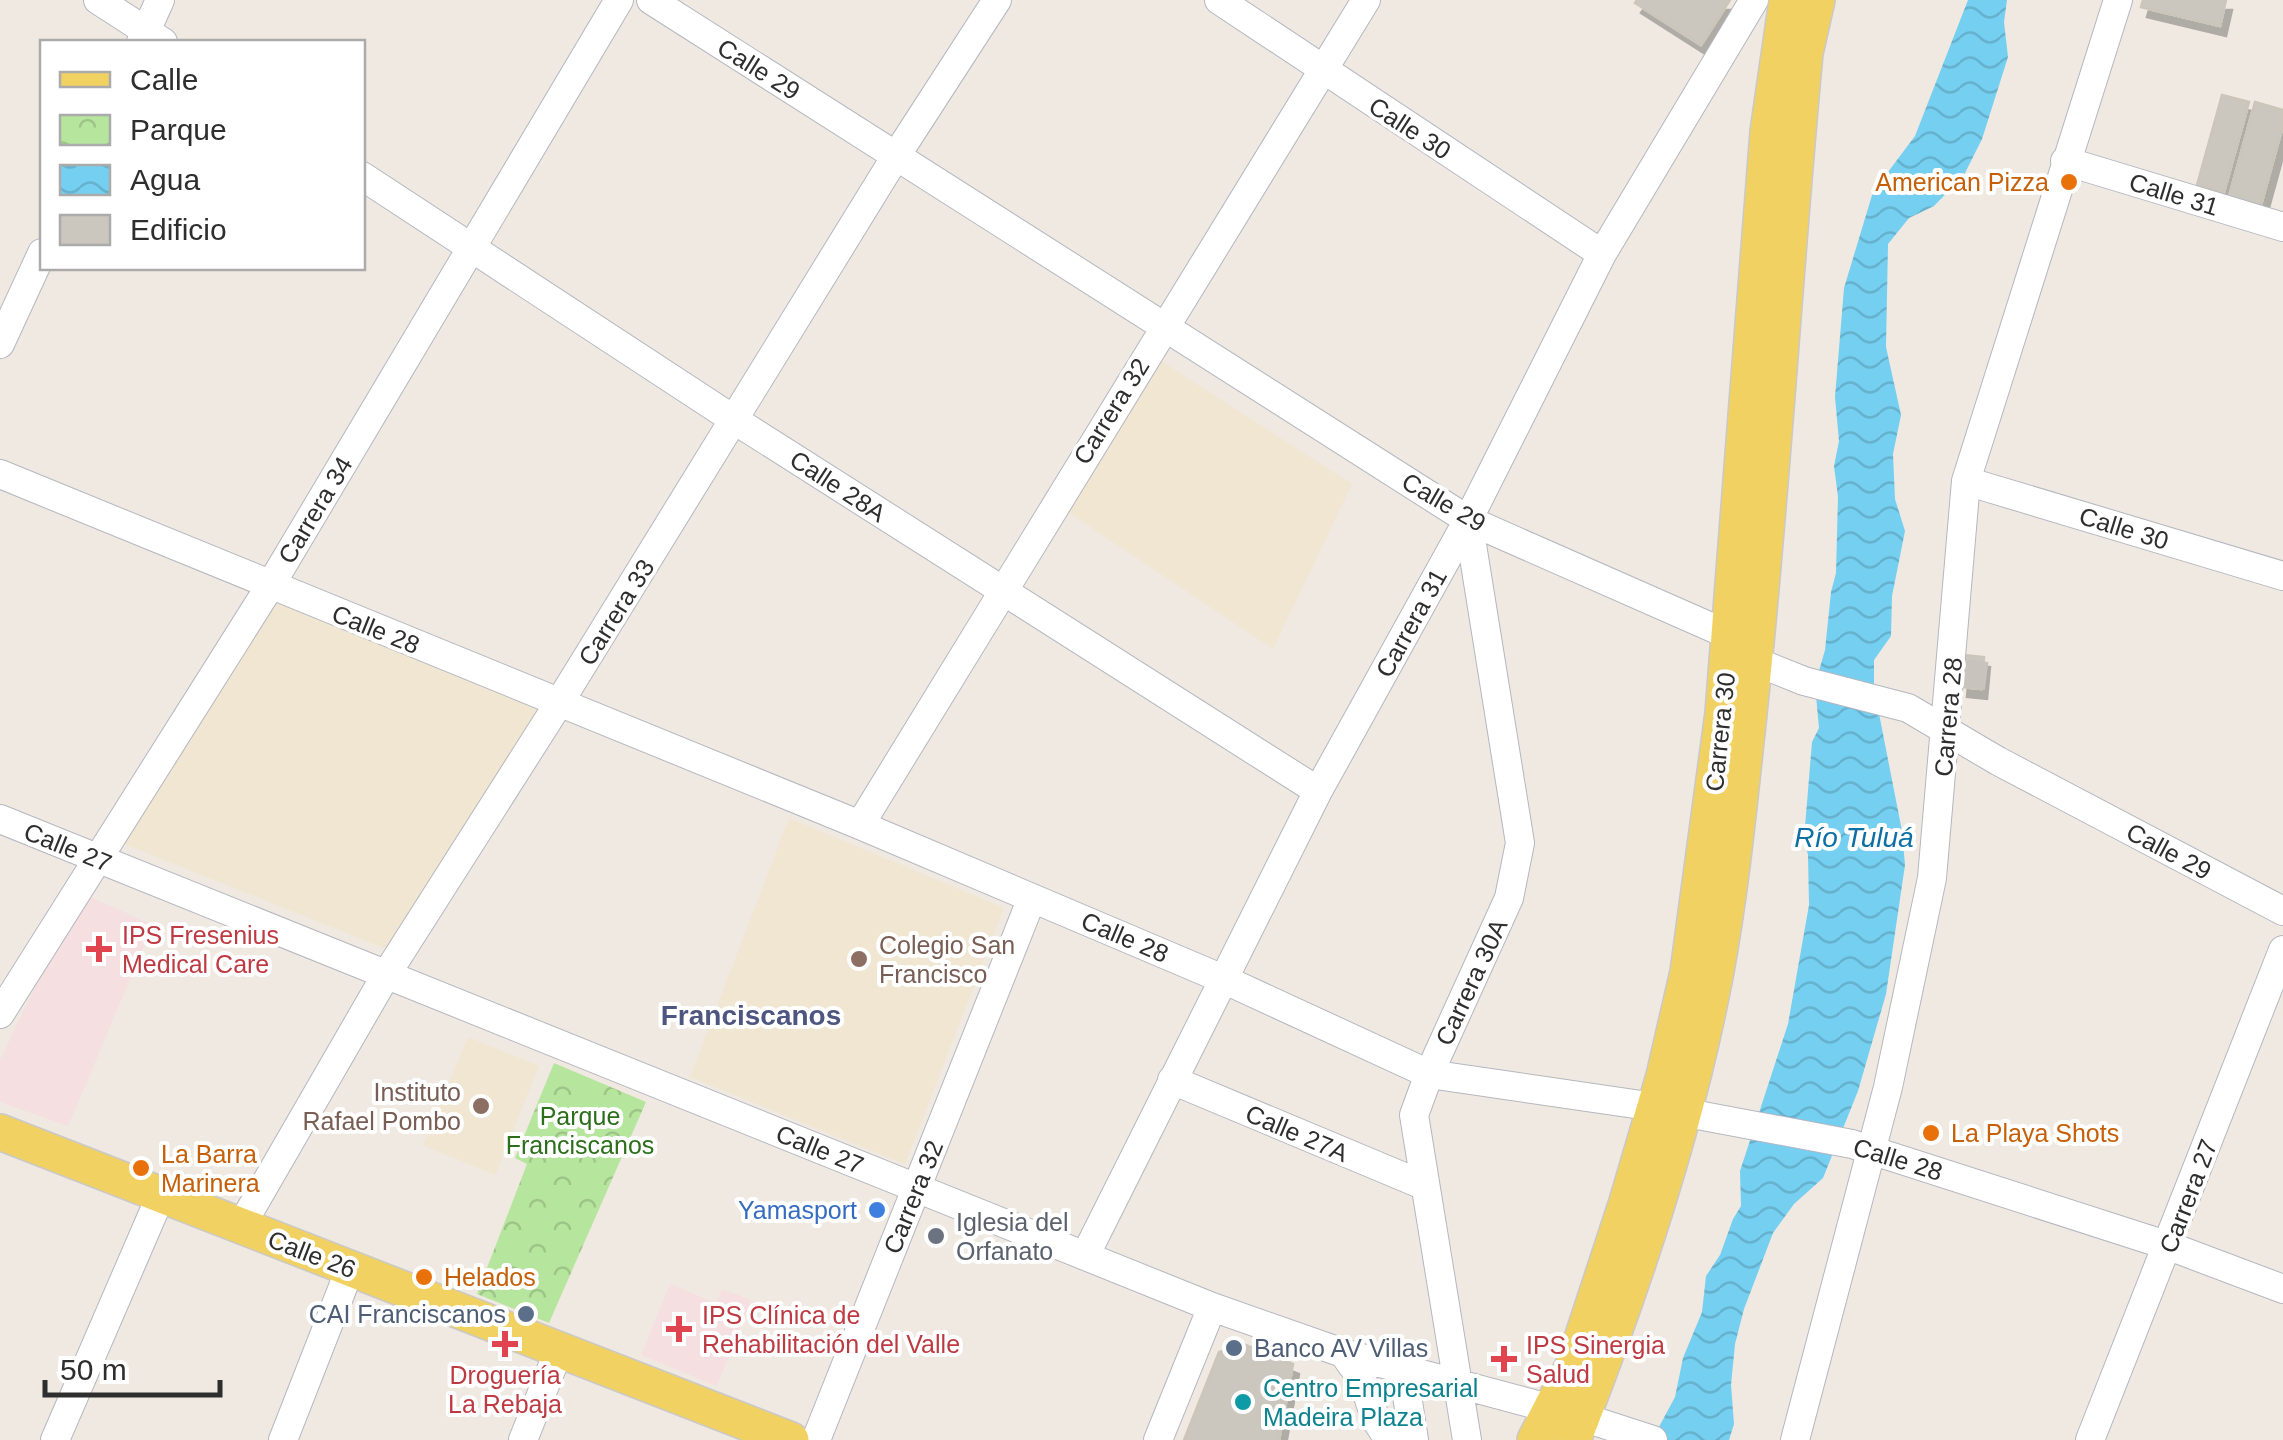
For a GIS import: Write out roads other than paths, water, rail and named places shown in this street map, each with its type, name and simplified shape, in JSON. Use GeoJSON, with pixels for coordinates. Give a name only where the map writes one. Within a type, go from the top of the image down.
{"type":"FeatureCollection","features":[{"type":"Feature","properties":{"kind":"main road","name":"Carrera 30"},"geometry":{"type":"LineString","coordinates":[[1669,1110],[1677,1024],[1718,761],[1768,132],[1802,3]]}},
{"type":"Feature","properties":{"kind":"main road","name":"Carrera 30"},"geometry":{"type":"LineString","coordinates":[[1535,1440],[1568,1422],[1572,1366],[1626,1205],[1705,1024],[1727,904],[1754,662],[1805,53],[1802,3]]}},
{"type":"Feature","properties":{"kind":"main road","name":"Calle 26"},"geometry":{"type":"LineString","coordinates":[[0,1132],[791,1440]]}},
{"type":"Feature","properties":{"kind":"street"},"geometry":{"type":"LineString","coordinates":[[98,0],[150,39],[160,0]]}},
{"type":"Feature","properties":{"kind":"street","name":"Carrera 34"},"geometry":{"type":"LineString","coordinates":[[0,1014],[270,586],[619,0]]}},
{"type":"Feature","properties":{"kind":"street","name":"Calle 29"},"geometry":{"type":"LineString","coordinates":[[650,0],[1468,520],[1729,635],[1754,662],[1947,723],[2283,911]]}},
{"type":"Feature","properties":{"kind":"street","name":"Carrera 33"},"geometry":{"type":"LineString","coordinates":[[241,1226],[386,974],[997,0]]}},
{"type":"Feature","properties":{"kind":"street","name":"Calle 30"},"geometry":{"type":"LineString","coordinates":[[1220,0],[1602,254]]}},
{"type":"Feature","properties":{"kind":"street","name":"Carrera 32"},"geometry":{"type":"LineString","coordinates":[[860,825],[1366,0]]}},
{"type":"Feature","properties":{"kind":"street","name":"Carrera 31"},"geometry":{"type":"LineString","coordinates":[[1085,1256],[1318,791],[1468,520],[1602,254],[1754,0]]}},
{"type":"Feature","properties":{"kind":"street","name":"Carrera 28"},"geometry":{"type":"LineString","coordinates":[[1795,1440],[1862,1147],[1932,878],[1966,481],[2118,0]]}},
{"type":"Feature","properties":{"kind":"street","name":"Calle 31"},"geometry":{"type":"LineString","coordinates":[[2065,161],[2283,227]]}},
{"type":"Feature","properties":{"kind":"street","name":"Calle 28A"},"geometry":{"type":"LineString","coordinates":[[365,178],[736,421],[1318,791]]}},
{"type":"Feature","properties":{"kind":"street"},"geometry":{"type":"LineString","coordinates":[[0,344],[40,257]]}},
{"type":"Feature","properties":{"kind":"street","name":"Calle 28"},"geometry":{"type":"LineString","coordinates":[[0,474],[860,825],[1224,978],[1429,1074],[1730,1120],[1862,1147],[2169,1246],[2283,1289]]}},
{"type":"Feature","properties":{"kind":"street","name":"Calle 30"},"geometry":{"type":"LineString","coordinates":[[1966,481],[2283,576]]}},
{"type":"Feature","properties":{"kind":"street","name":"Carrera 30A"},"geometry":{"type":"LineString","coordinates":[[1467,1440],[1414,1114],[1499,924],[1509,898],[1520,843],[1468,520]]}},
{"type":"Feature","properties":{"kind":"street"},"geometry":{"type":"LineString","coordinates":[[1955,620],[1971,640],[1974,656]]}},
{"type":"Feature","properties":{"kind":"street"},"geometry":{"type":"LineString","coordinates":[[1947,723],[1971,688]]}},
{"type":"Feature","properties":{"kind":"street","name":"Calle 27"},"geometry":{"type":"LineString","coordinates":[[0,819],[1212,1307],[1343,1353],[1568,1422],[1619,1428],[1653,1440]]}},
{"type":"Feature","properties":{"kind":"street","name":"Carrera 32"},"geometry":{"type":"LineString","coordinates":[[816,1440],[1032,898]]}},
{"type":"Feature","properties":{"kind":"street","name":"Carrera 27"},"geometry":{"type":"LineString","coordinates":[[2090,1440],[2283,950]]}},
{"type":"Feature","properties":{"kind":"street","name":"Calle 27A"},"geometry":{"type":"LineString","coordinates":[[1172,1080],[1423,1185]]}},
{"type":"Feature","properties":{"kind":"street"},"geometry":{"type":"LineString","coordinates":[[54,1440],[161,1195]]}},
{"type":"Feature","properties":{"kind":"street"},"geometry":{"type":"LineString","coordinates":[[283,1440],[350,1268]]}},
{"type":"Feature","properties":{"kind":"street"},"geometry":{"type":"LineString","coordinates":[[1158,1440],[1212,1307]]}},
{"type":"Feature","properties":{"kind":"street"},"geometry":{"type":"LineString","coordinates":[[523,1440],[558,1350]]}},
{"type":"Feature","properties":{"kind":"street"},"geometry":{"type":"LineString","coordinates":[[1343,1353],[1362,1378],[1376,1420],[1389,1440]]}},
{"type":"Feature","properties":{"kind":"street"},"geometry":{"type":"LineString","coordinates":[[1403,1370],[1414,1440]]}},
{"type":"Feature","properties":{"kind":"water","name":"Río Tuluá"},"geometry":{"type":"Polygon","coordinates":[[[1968,0],[2007,0],[2004,22],[2008,57],[1982,139],[1964,175],[1934,206],[1909,218],[1888,244],[1886,347],[1901,415],[1893,454],[1895,499],[1905,531],[1892,596],[1891,636],[1874,660],[1874,688],[1905,865],[1886,994],[1858,1091],[1823,1178],[1794,1204],[1773,1233],[1744,1309],[1735,1344],[1731,1385],[1734,1424],[1729,1440],[1652,1440],[1675,1397],[1683,1358],[1702,1312],[1706,1276],[1720,1255],[1741,1206],[1740,1171],[1788,1024],[1809,905],[1804,839],[1812,742],[1819,728],[1815,685],[1825,650],[1836,573],[1838,497],[1834,466],[1839,441],[1835,397],[1844,288],[1873,192],[1915,136],[1968,0]]]}},
{"type":"Feature","properties":{"kind":"tunnel"},"geometry":{"type":"LineString","coordinates":[[1971,688],[1975,656]]}},
{"type":"Feature","properties":{"kind":"place","name":"American Pizza"},"geometry":{"type":"Point","coordinates":[2069,182]}},
{"type":"Feature","properties":{"kind":"place","name":"IPS Fresenius Medical Care"},"geometry":{"type":"Point","coordinates":[99,949]}},
{"type":"Feature","properties":{"kind":"place","name":"Colegio San Francisco"},"geometry":{"type":"Point","coordinates":[859,959]}},
{"type":"Feature","properties":{"kind":"place","name":"Instituto Rafael Pombo"},"geometry":{"type":"Point","coordinates":[481,1106]}},
{"type":"Feature","properties":{"kind":"place","name":"La Playa Shots"},"geometry":{"type":"Point","coordinates":[1931,1133]}},
{"type":"Feature","properties":{"kind":"place","name":"La Barra Marinera"},"geometry":{"type":"Point","coordinates":[141,1168]}},
{"type":"Feature","properties":{"kind":"place","name":"Yamasport"},"geometry":{"type":"Point","coordinates":[877,1210]}},
{"type":"Feature","properties":{"kind":"place","name":"Iglesia del Orfanato"},"geometry":{"type":"Point","coordinates":[936,1236]}},
{"type":"Feature","properties":{"kind":"place","name":"Helados"},"geometry":{"type":"Point","coordinates":[424,1277]}},
{"type":"Feature","properties":{"kind":"place","name":"CAI Franciscanos"},"geometry":{"type":"Point","coordinates":[526,1314]}},
{"type":"Feature","properties":{"kind":"place","name":"IPS Clínica de Rehabilitación del Valle"},"geometry":{"type":"Point","coordinates":[679,1329]}},
{"type":"Feature","properties":{"kind":"place","name":"Droguería La Rebaja"},"geometry":{"type":"Point","coordinates":[505,1344]}},
{"type":"Feature","properties":{"kind":"place","name":"Banco AV Villas"},"geometry":{"type":"Point","coordinates":[1234,1348]}},
{"type":"Feature","properties":{"kind":"place","name":"IPS Sinergia Salud"},"geometry":{"type":"Point","coordinates":[1504,1359]}},
{"type":"Feature","properties":{"kind":"place","name":"Centro Empresarial Madeira Plaza"},"geometry":{"type":"Point","coordinates":[1243,1402]}},
{"type":"Feature","properties":{"kind":"district","name":"Franciscanos"},"geometry":{"type":"Point","coordinates":[751,1015]}},
{"type":"Feature","properties":{"kind":"park label","name":"Parque Franciscanos"},"geometry":{"type":"Point","coordinates":[580,1130]}}]}
